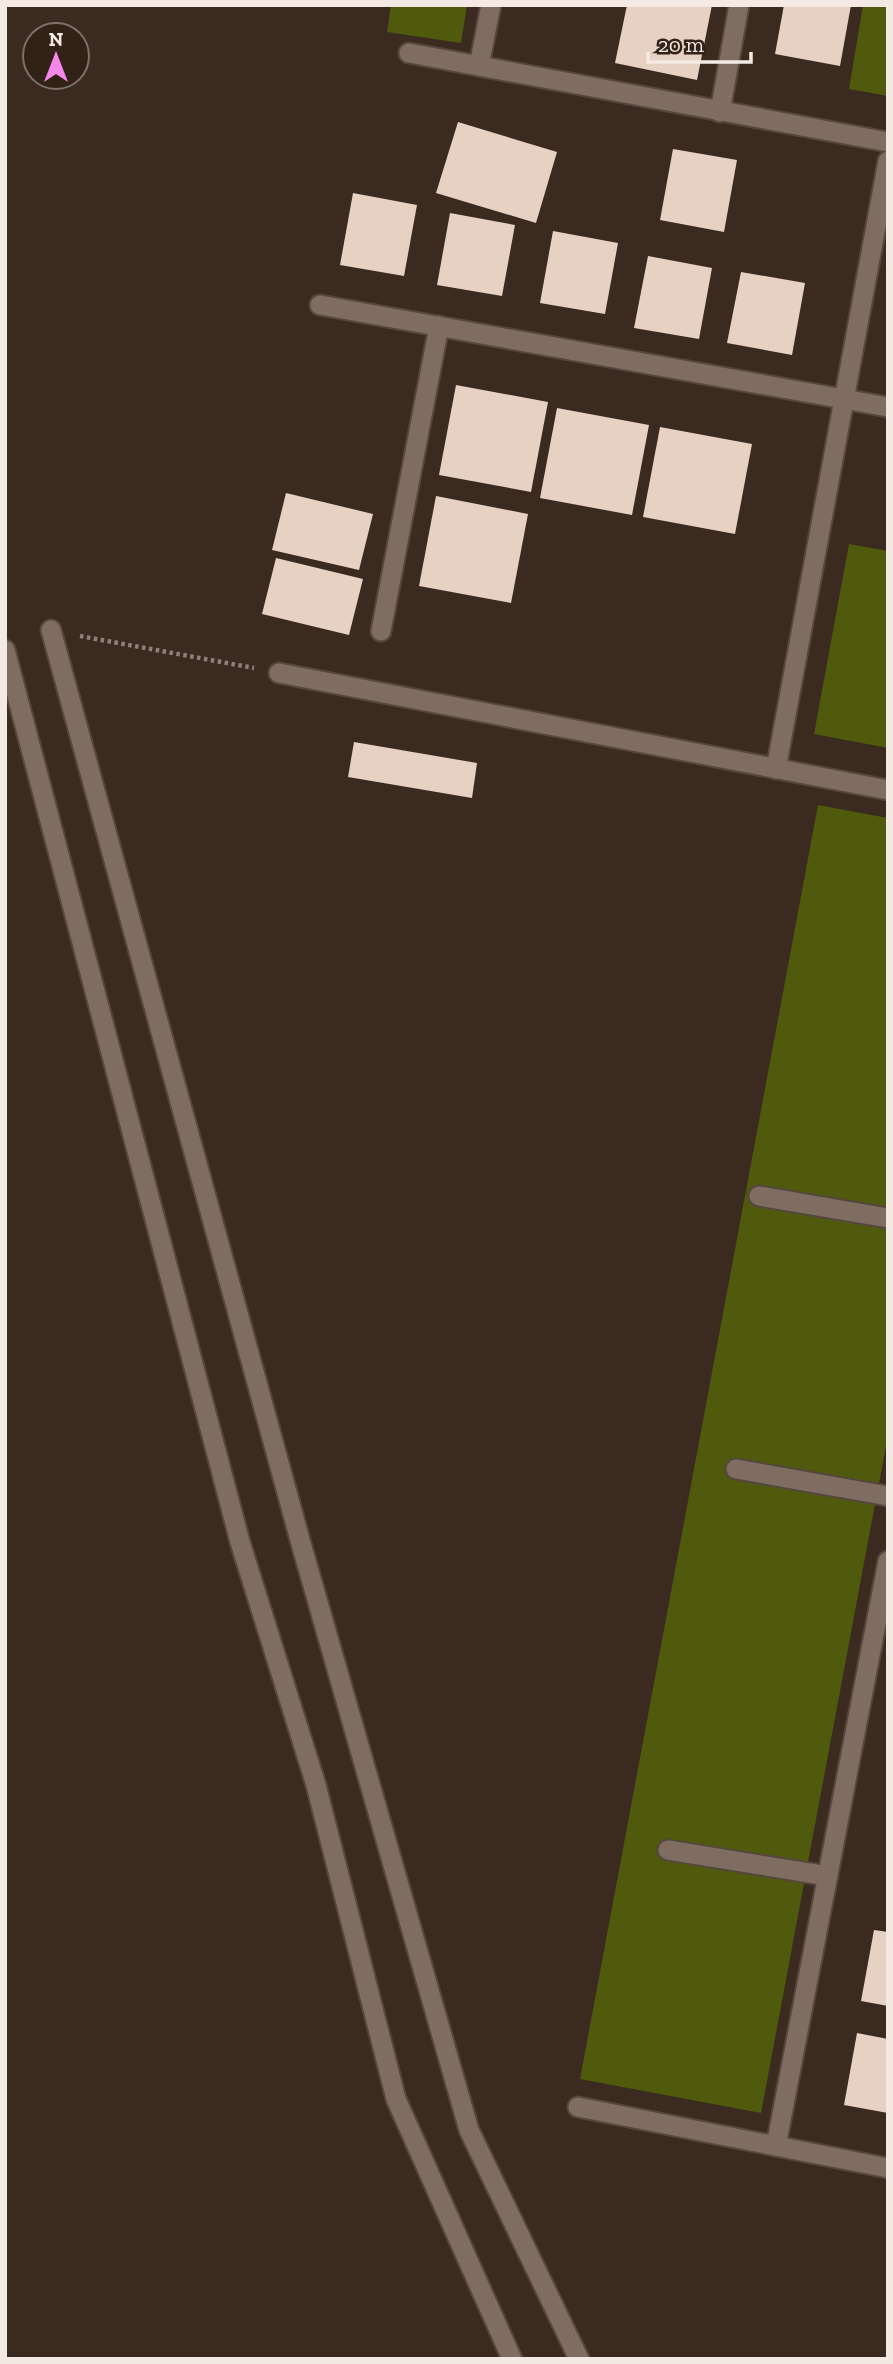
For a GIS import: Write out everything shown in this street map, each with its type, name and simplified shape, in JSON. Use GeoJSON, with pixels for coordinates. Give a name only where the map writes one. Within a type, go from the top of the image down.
{"type":"FeatureCollection","features":[{"type":"Feature","properties":{"kind":"street"},"geometry":{"type":"LineString","coordinates":[[480,66],[491,5]]}},
{"type":"Feature","properties":{"kind":"street"},"geometry":{"type":"LineString","coordinates":[[720,112],[738,5]]}},
{"type":"Feature","properties":{"kind":"street"},"geometry":{"type":"LineString","coordinates":[[409,53],[888,142]]}},
{"type":"Feature","properties":{"kind":"street"},"geometry":{"type":"LineString","coordinates":[[776,769],[888,161]]}},
{"type":"Feature","properties":{"kind":"street"},"geometry":{"type":"LineString","coordinates":[[320,305],[888,407]]}},
{"type":"Feature","properties":{"kind":"street"},"geometry":{"type":"LineString","coordinates":[[381,631],[439,326]]}},
{"type":"Feature","properties":{"kind":"street"},"geometry":{"type":"LineString","coordinates":[[51,630],[300,1540],[469,2130],[579,2359]]}},
{"type":"Feature","properties":{"kind":"street"},"geometry":{"type":"LineString","coordinates":[[5,650],[237,1528],[316,1785],[396,2099],[512,2359]]}},
{"type":"Feature","properties":{"kind":"street"},"geometry":{"type":"LineString","coordinates":[[279,673],[888,790]]}},
{"type":"Feature","properties":{"kind":"street"},"geometry":{"type":"LineString","coordinates":[[759,1196],[888,1218]]}},
{"type":"Feature","properties":{"kind":"street"},"geometry":{"type":"LineString","coordinates":[[736,1469],[888,1496]]}},
{"type":"Feature","properties":{"kind":"street"},"geometry":{"type":"LineString","coordinates":[[776,2146],[888,1561]]}},
{"type":"Feature","properties":{"kind":"street"},"geometry":{"type":"LineString","coordinates":[[668,1850],[828,1876]]}},
{"type":"Feature","properties":{"kind":"street"},"geometry":{"type":"LineString","coordinates":[[578,2108],[888,2168]]}},
{"type":"Feature","properties":{"kind":"path"},"geometry":{"type":"LineString","coordinates":[[51,630],[279,673]]}},
{"type":"Feature","properties":{"kind":"green space"},"geometry":{"type":"Polygon","coordinates":[[[391,5],[467,5],[461,43],[387,32],[391,5]]]}},
{"type":"Feature","properties":{"kind":"green space"},"geometry":{"type":"Polygon","coordinates":[[[863,5],[888,5],[888,96],[849,89],[863,5]]]}},
{"type":"Feature","properties":{"kind":"green space"},"geometry":{"type":"Polygon","coordinates":[[[849,544],[888,551],[888,748],[814,734],[849,544]]]}},
{"type":"Feature","properties":{"kind":"green space"},"geometry":{"type":"Polygon","coordinates":[[[818,805],[888,818],[888,1435],[761,2113],[580,2079],[818,805]]]}},
{"type":"Feature","properties":{"kind":"building"},"geometry":{"type":"Polygon","coordinates":[[[627,5],[712,5],[697,80],[615,63],[627,5]]]}},
{"type":"Feature","properties":{"kind":"building"},"geometry":{"type":"Polygon","coordinates":[[[784,5],[851,5],[840,66],[775,54],[784,5]]]}},
{"type":"Feature","properties":{"kind":"building"},"geometry":{"type":"Polygon","coordinates":[[[458,122],[557,152],[536,223],[436,193],[458,122]]]}},
{"type":"Feature","properties":{"kind":"building"},"geometry":{"type":"Polygon","coordinates":[[[673,149],[737,160],[724,232],[660,220],[673,149]]]}},
{"type":"Feature","properties":{"kind":"building"},"geometry":{"type":"Polygon","coordinates":[[[353,193],[417,205],[404,276],[340,265],[353,193]]]}},
{"type":"Feature","properties":{"kind":"building"},"geometry":{"type":"Polygon","coordinates":[[[450,213],[515,225],[502,296],[437,285],[450,213]]]}},
{"type":"Feature","properties":{"kind":"building"},"geometry":{"type":"Polygon","coordinates":[[[553,231],[618,243],[605,314],[540,303],[553,231]]]}},
{"type":"Feature","properties":{"kind":"building"},"geometry":{"type":"Polygon","coordinates":[[[648,256],[712,268],[699,339],[634,328],[648,256]]]}},
{"type":"Feature","properties":{"kind":"building"},"geometry":{"type":"Polygon","coordinates":[[[741,272],[805,283],[792,355],[727,343],[741,272]]]}},
{"type":"Feature","properties":{"kind":"building"},"geometry":{"type":"Polygon","coordinates":[[[456,385],[548,402],[531,492],[439,475],[456,385]]]}},
{"type":"Feature","properties":{"kind":"building"},"geometry":{"type":"Polygon","coordinates":[[[557,408],[649,425],[632,515],[540,498],[557,408]]]}},
{"type":"Feature","properties":{"kind":"building"},"geometry":{"type":"Polygon","coordinates":[[[660,427],[752,444],[735,534],[643,517],[660,427]]]}},
{"type":"Feature","properties":{"kind":"building"},"geometry":{"type":"Polygon","coordinates":[[[286,493],[373,514],[359,570],[272,550],[286,493]]]}},
{"type":"Feature","properties":{"kind":"building"},"geometry":{"type":"Polygon","coordinates":[[[436,496],[528,514],[511,603],[419,586],[436,496]]]}},
{"type":"Feature","properties":{"kind":"building"},"geometry":{"type":"Polygon","coordinates":[[[276,558],[363,579],[349,635],[262,614],[276,558]]]}},
{"type":"Feature","properties":{"kind":"building"},"geometry":{"type":"Polygon","coordinates":[[[354,742],[477,763],[472,798],[348,777],[354,742]]]}},
{"type":"Feature","properties":{"kind":"building"},"geometry":{"type":"Polygon","coordinates":[[[874,1930],[888,1932],[888,2006],[861,2001],[874,1930]]]}},
{"type":"Feature","properties":{"kind":"building"},"geometry":{"type":"Polygon","coordinates":[[[857,2033],[888,2039],[888,2113],[844,2105],[857,2033]]]}}]}
